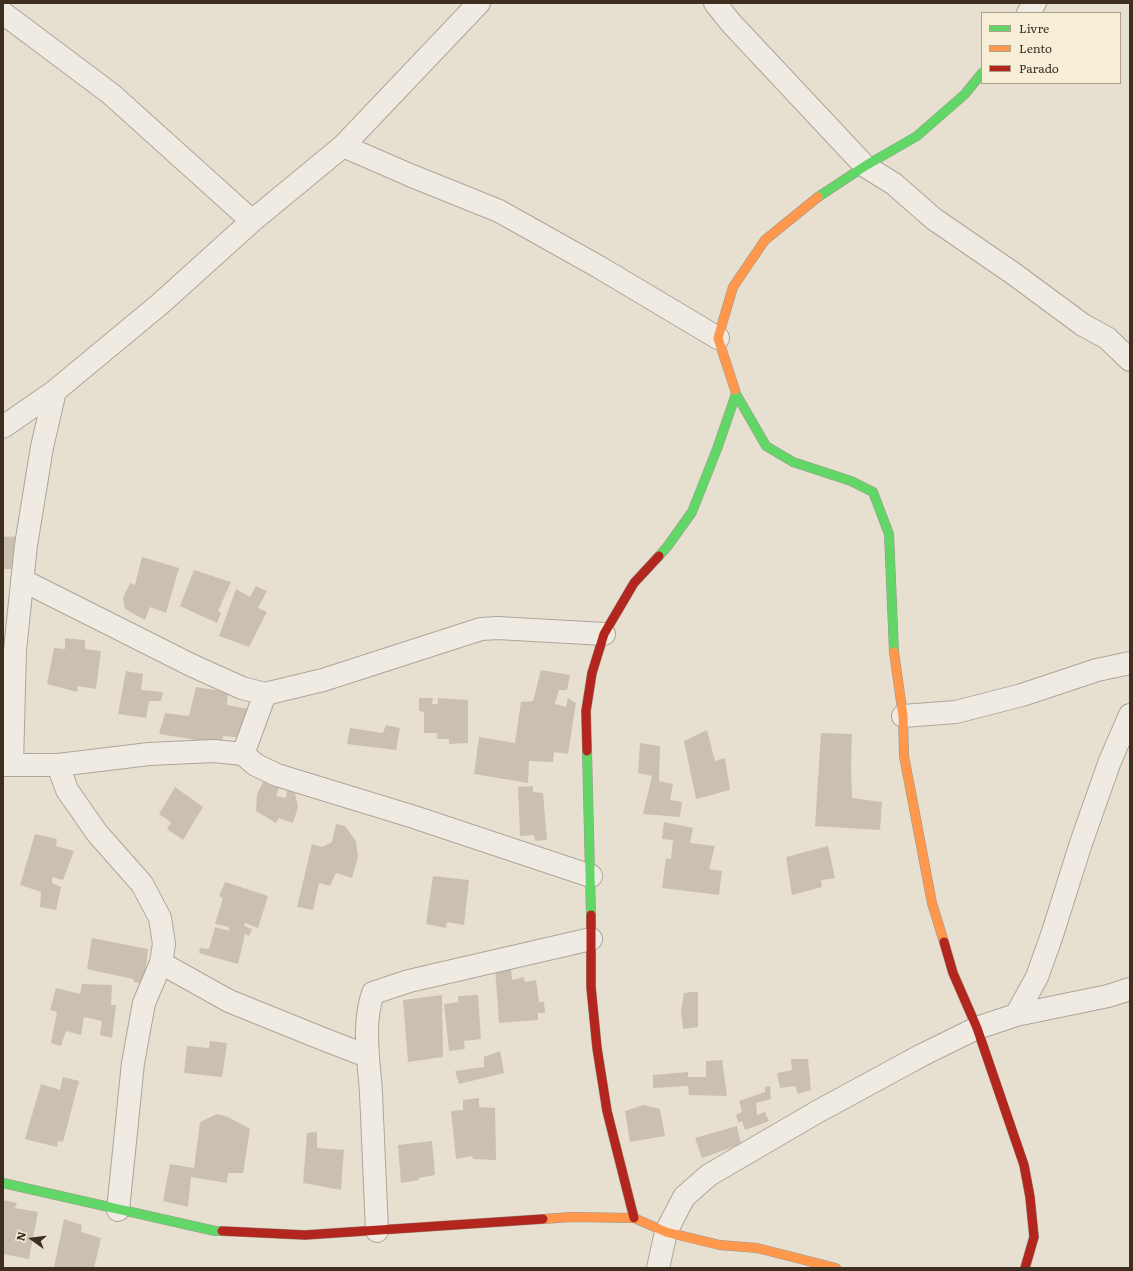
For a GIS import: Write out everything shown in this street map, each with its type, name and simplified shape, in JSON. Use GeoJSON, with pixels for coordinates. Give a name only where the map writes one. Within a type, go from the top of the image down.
{"type":"FeatureCollection","features":[{"type":"Feature","properties":{"kind":"street"},"geometry":{"type":"LineString","coordinates":[[3,427],[55,391],[160,304],[252,222],[343,146],[479,3]]}},
{"type":"Feature","properties":{"kind":"street"},"geometry":{"type":"LineString","coordinates":[[715,3],[730,24],[865,166],[894,184],[934,219],[1014,274],[1083,325],[1107,338],[1130,360]]}},
{"type":"Feature","properties":{"kind":"street"},"geometry":{"type":"LineString","coordinates":[[1029,12],[1035,3]]}},
{"type":"Feature","properties":{"kind":"street"},"geometry":{"type":"LineString","coordinates":[[3,13],[111,94],[252,222]]}},
{"type":"Feature","properties":{"kind":"street"},"geometry":{"type":"LineString","coordinates":[[981,74],[965,94],[917,136],[865,166],[819,196],[765,240],[733,287],[718,338],[736,394],[766,446],[793,462],[851,481],[873,492],[889,534],[894,661],[903,716],[904,756],[932,903],[953,974],[977,1028],[1024,1165],[1030,1197],[1034,1237],[1025,1268]]}},
{"type":"Feature","properties":{"kind":"street"},"geometry":{"type":"LineString","coordinates":[[343,146],[499,211],[599,267],[718,338]]}},
{"type":"Feature","properties":{"kind":"street"},"geometry":{"type":"LineString","coordinates":[[55,391],[42,447],[26,545],[15,650],[7,765],[58,765],[149,754],[214,751],[243,754],[256,765],[277,775],[414,817],[591,876]]}},
{"type":"Feature","properties":{"kind":"street"},"geometry":{"type":"LineString","coordinates":[[634,1218],[607,1111],[597,1048],[591,987],[591,876],[586,711],[592,673],[604,634],[634,583],[667,548],[692,512],[717,450],[736,394]]}},
{"type":"Feature","properties":{"kind":"street"},"geometry":{"type":"LineString","coordinates":[[22,580],[191,665],[242,688],[265,694],[323,680],[481,629],[498,628],[604,634]]}},
{"type":"Feature","properties":{"kind":"street"},"geometry":{"type":"LineString","coordinates":[[903,716],[956,712],[1022,696],[1098,670],[1130,663]]}},
{"type":"Feature","properties":{"kind":"street"},"geometry":{"type":"LineString","coordinates":[[243,754],[265,694]]}},
{"type":"Feature","properties":{"kind":"street"},"geometry":{"type":"LineString","coordinates":[[1016,1015],[1039,970],[1110,760],[1130,715]]}},
{"type":"Feature","properties":{"kind":"street"},"geometry":{"type":"LineString","coordinates":[[58,765],[67,790],[98,833],[142,884],[160,918],[164,944],[161,963],[144,1003],[133,1063],[118,1210]]}},
{"type":"Feature","properties":{"kind":"street"},"geometry":{"type":"LineString","coordinates":[[377,1231],[367,1056],[369,1006],[374,993],[409,981],[591,939]]}},
{"type":"Feature","properties":{"kind":"street"},"geometry":{"type":"LineString","coordinates":[[161,963],[229,1001],[367,1056]]}},
{"type":"Feature","properties":{"kind":"street"},"geometry":{"type":"LineString","coordinates":[[658,1268],[666,1232],[684,1197],[709,1175],[817,1112],[922,1055],[977,1028],[1016,1015],[1108,996],[1130,989]]}},
{"type":"Feature","properties":{"kind":"street"},"geometry":{"type":"LineString","coordinates":[[3,1183],[215,1231],[305,1235],[572,1217],[634,1218],[666,1232],[720,1245],[757,1248],[836,1268]]}},
{"type":"Feature","properties":{"kind":"building"},"geometry":{"type":"Polygon","coordinates":[[[22,536],[19,569],[3,569],[3,537],[22,536]]]}},
{"type":"Feature","properties":{"kind":"building"},"geometry":{"type":"Polygon","coordinates":[[[142,557],[179,568],[166,613],[150,607],[145,620],[125,609],[123,598],[130,583],[135,585],[142,557]]]}},
{"type":"Feature","properties":{"kind":"building"},"geometry":{"type":"Polygon","coordinates":[[[194,570],[231,582],[218,611],[221,613],[217,623],[180,606],[194,570]]]}},
{"type":"Feature","properties":{"kind":"building"},"geometry":{"type":"Polygon","coordinates":[[[256,586],[267,591],[258,608],[267,612],[249,647],[219,636],[236,589],[250,597],[256,586]]]}},
{"type":"Feature","properties":{"kind":"building"},"geometry":{"type":"Polygon","coordinates":[[[65,638],[85,640],[85,649],[101,651],[96,689],[78,686],[77,692],[47,684],[54,648],[65,649],[65,638]]]}},
{"type":"Feature","properties":{"kind":"building"},"geometry":{"type":"Polygon","coordinates":[[[541,670],[570,675],[567,690],[559,690],[555,704],[566,707],[568,698],[576,703],[568,754],[554,752],[553,762],[529,761],[528,783],[474,774],[479,737],[515,743],[521,702],[533,701],[541,670]]]}},
{"type":"Feature","properties":{"kind":"building"},"geometry":{"type":"Polygon","coordinates":[[[126,671],[143,674],[141,690],[163,692],[161,701],[149,701],[146,718],[118,714],[126,671]]]}},
{"type":"Feature","properties":{"kind":"building"},"geometry":{"type":"Polygon","coordinates":[[[196,687],[228,692],[227,705],[249,709],[242,738],[223,736],[222,744],[159,734],[165,713],[189,716],[196,687]]]}},
{"type":"Feature","properties":{"kind":"building"},"geometry":{"type":"Polygon","coordinates":[[[419,698],[433,698],[432,704],[438,704],[438,698],[468,700],[468,743],[449,744],[449,739],[437,739],[437,733],[424,733],[424,712],[419,711],[419,698]]]}},
{"type":"Feature","properties":{"kind":"building"},"geometry":{"type":"Polygon","coordinates":[[[386,725],[400,728],[396,750],[347,744],[350,728],[383,733],[386,725]]]}},
{"type":"Feature","properties":{"kind":"building"},"geometry":{"type":"Polygon","coordinates":[[[707,730],[715,761],[725,758],[730,790],[696,799],[684,741],[707,730]]]}},
{"type":"Feature","properties":{"kind":"building"},"geometry":{"type":"Polygon","coordinates":[[[821,733],[852,734],[852,798],[882,802],[880,830],[815,826],[821,733]]]}},
{"type":"Feature","properties":{"kind":"building"},"geometry":{"type":"Polygon","coordinates":[[[640,743],[660,746],[659,781],[673,784],[670,800],[682,802],[680,817],[643,814],[652,776],[638,773],[640,743]]]}},
{"type":"Feature","properties":{"kind":"building"},"geometry":{"type":"Polygon","coordinates":[[[264,780],[281,782],[276,796],[286,798],[287,790],[295,793],[298,807],[293,823],[279,818],[276,823],[256,811],[257,794],[264,780]]]}},
{"type":"Feature","properties":{"kind":"building"},"geometry":{"type":"Polygon","coordinates":[[[533,786],[533,792],[543,793],[547,840],[535,841],[534,835],[520,836],[518,787],[533,786]]]}},
{"type":"Feature","properties":{"kind":"building"},"geometry":{"type":"Polygon","coordinates":[[[175,787],[203,807],[183,840],[167,829],[171,822],[159,814],[175,787]]]}},
{"type":"Feature","properties":{"kind":"building"},"geometry":{"type":"Polygon","coordinates":[[[664,822],[693,828],[690,843],[715,846],[709,869],[722,871],[719,895],[662,888],[666,858],[671,859],[673,840],[662,839],[664,822]]]}},
{"type":"Feature","properties":{"kind":"building"},"geometry":{"type":"Polygon","coordinates":[[[336,824],[345,826],[356,841],[358,857],[352,878],[336,873],[330,886],[319,883],[313,910],[297,907],[312,844],[322,847],[332,842],[336,824]]]}},
{"type":"Feature","properties":{"kind":"building"},"geometry":{"type":"Polygon","coordinates":[[[35,834],[57,839],[56,846],[74,851],[63,880],[52,877],[52,883],[61,887],[56,910],[40,907],[41,892],[20,885],[35,834]]]}},
{"type":"Feature","properties":{"kind":"building"},"geometry":{"type":"Polygon","coordinates":[[[828,846],[835,878],[821,880],[822,887],[792,895],[786,857],[828,846]]]}},
{"type":"Feature","properties":{"kind":"building"},"geometry":{"type":"Polygon","coordinates":[[[433,876],[469,880],[464,925],[447,922],[446,928],[426,924],[433,876]]]}},
{"type":"Feature","properties":{"kind":"building"},"geometry":{"type":"Polygon","coordinates":[[[225,882],[268,896],[258,928],[245,923],[244,926],[252,929],[249,936],[245,934],[238,964],[199,953],[200,948],[209,949],[215,927],[229,931],[229,927],[215,924],[223,898],[219,896],[225,882]]]}},
{"type":"Feature","properties":{"kind":"building"},"geometry":{"type":"Polygon","coordinates":[[[92,938],[148,949],[144,984],[134,982],[133,979],[87,969],[92,938]]]}},
{"type":"Feature","properties":{"kind":"building"},"geometry":{"type":"Polygon","coordinates":[[[511,967],[512,980],[524,977],[525,982],[536,980],[539,1002],[544,1002],[545,1013],[538,1013],[538,1020],[499,1023],[495,968],[511,967]]]}},
{"type":"Feature","properties":{"kind":"building"},"geometry":{"type":"Polygon","coordinates":[[[82,984],[112,985],[111,1005],[116,1005],[112,1038],[100,1035],[102,1021],[84,1017],[81,1035],[66,1031],[61,1046],[51,1043],[57,1012],[50,1010],[56,988],[80,994],[82,984]]]}},
{"type":"Feature","properties":{"kind":"building"},"geometry":{"type":"Polygon","coordinates":[[[698,992],[698,1027],[683,1029],[681,1011],[684,993],[698,992]]]}},
{"type":"Feature","properties":{"kind":"building"},"geometry":{"type":"Polygon","coordinates":[[[442,995],[443,1057],[408,1062],[403,1000],[442,995]]]}},
{"type":"Feature","properties":{"kind":"building"},"geometry":{"type":"Polygon","coordinates":[[[478,995],[481,1039],[464,1041],[465,1049],[449,1051],[444,1004],[458,1002],[458,996],[478,995]]]}},
{"type":"Feature","properties":{"kind":"building"},"geometry":{"type":"Polygon","coordinates":[[[210,1041],[227,1043],[222,1077],[184,1073],[187,1046],[209,1048],[210,1041]]]}},
{"type":"Feature","properties":{"kind":"building"},"geometry":{"type":"Polygon","coordinates":[[[500,1051],[504,1073],[459,1084],[455,1071],[484,1067],[484,1057],[500,1051]]]}},
{"type":"Feature","properties":{"kind":"building"},"geometry":{"type":"Polygon","coordinates":[[[791,1059],[808,1059],[811,1090],[798,1094],[795,1086],[780,1088],[777,1073],[792,1070],[791,1059]]]}},
{"type":"Feature","properties":{"kind":"building"},"geometry":{"type":"Polygon","coordinates":[[[722,1060],[727,1096],[689,1095],[688,1086],[653,1088],[653,1075],[688,1072],[688,1077],[706,1077],[706,1061],[722,1060]]]}},
{"type":"Feature","properties":{"kind":"building"},"geometry":{"type":"Polygon","coordinates":[[[63,1077],[79,1081],[63,1142],[58,1141],[57,1147],[25,1139],[41,1084],[60,1090],[63,1077]]]}},
{"type":"Feature","properties":{"kind":"building"},"geometry":{"type":"Polygon","coordinates":[[[770,1086],[771,1099],[756,1103],[757,1115],[765,1112],[769,1121],[745,1130],[742,1121],[738,1123],[736,1115],[742,1112],[739,1101],[765,1092],[765,1087],[770,1086]]]}},
{"type":"Feature","properties":{"kind":"building"},"geometry":{"type":"Polygon","coordinates":[[[479,1098],[479,1107],[495,1108],[496,1160],[473,1159],[472,1156],[456,1159],[451,1111],[463,1110],[463,1100],[479,1098]]]}},
{"type":"Feature","properties":{"kind":"building"},"geometry":{"type":"Polygon","coordinates":[[[643,1105],[660,1109],[665,1136],[630,1142],[625,1111],[643,1105]]]}},
{"type":"Feature","properties":{"kind":"building"},"geometry":{"type":"Polygon","coordinates":[[[217,1114],[228,1117],[250,1129],[243,1173],[228,1173],[227,1183],[191,1177],[188,1207],[163,1201],[170,1164],[194,1168],[200,1122],[217,1114]]]}},
{"type":"Feature","properties":{"kind":"building"},"geometry":{"type":"Polygon","coordinates":[[[737,1126],[741,1144],[702,1158],[695,1138],[737,1126]]]}},
{"type":"Feature","properties":{"kind":"building"},"geometry":{"type":"Polygon","coordinates":[[[317,1132],[317,1148],[344,1150],[341,1190],[303,1183],[307,1133],[317,1132]]]}},
{"type":"Feature","properties":{"kind":"building"},"geometry":{"type":"Polygon","coordinates":[[[432,1141],[435,1175],[419,1178],[419,1180],[401,1183],[398,1145],[432,1141]]]}},
{"type":"Feature","properties":{"kind":"building"},"geometry":{"type":"Polygon","coordinates":[[[3,1200],[17,1203],[15,1208],[38,1212],[29,1259],[3,1254],[3,1200]]]}},
{"type":"Feature","properties":{"kind":"building"},"geometry":{"type":"Polygon","coordinates":[[[64,1219],[82,1225],[81,1232],[101,1238],[94,1268],[54,1268],[64,1219]]]}},
{"type":"Feature","properties":{"kind":"traffic: fast"},"geometry":{"type":"LineString","coordinates":[[818,197],[865,166],[917,136],[965,94],[981,74]]}},
{"type":"Feature","properties":{"kind":"traffic: fast"},"geometry":{"type":"LineString","coordinates":[[659,556],[692,512],[717,449],[736,394],[735,390]]}},
{"type":"Feature","properties":{"kind":"traffic: fast"},"geometry":{"type":"LineString","coordinates":[[736,394],[766,446],[793,462],[851,481],[873,492],[889,534],[894,652]]}},
{"type":"Feature","properties":{"kind":"traffic: fast"},"geometry":{"type":"LineString","coordinates":[[587,751],[591,915]]}},
{"type":"Feature","properties":{"kind":"traffic: fast"},"geometry":{"type":"LineString","coordinates":[[3,1183],[215,1231],[222,1231]]}},
{"type":"Feature","properties":{"kind":"traffic: slow"},"geometry":{"type":"LineString","coordinates":[[735,390],[718,338],[733,287],[765,240],[818,197]]}},
{"type":"Feature","properties":{"kind":"traffic: slow"},"geometry":{"type":"LineString","coordinates":[[894,652],[903,716],[904,756],[932,903],[944,942]]}},
{"type":"Feature","properties":{"kind":"traffic: slow"},"geometry":{"type":"LineString","coordinates":[[543,1219],[572,1217],[634,1218],[666,1232],[720,1245],[757,1248],[836,1268]]}},
{"type":"Feature","properties":{"kind":"traffic: jam"},"geometry":{"type":"LineString","coordinates":[[587,751],[586,711],[592,673],[604,634],[634,583],[659,556]]}},
{"type":"Feature","properties":{"kind":"traffic: jam"},"geometry":{"type":"LineString","coordinates":[[591,915],[591,987],[597,1048],[607,1111],[634,1218]]}},
{"type":"Feature","properties":{"kind":"traffic: jam"},"geometry":{"type":"LineString","coordinates":[[944,942],[953,973],[977,1028],[1024,1165],[1030,1197],[1034,1237],[1025,1268]]}},
{"type":"Feature","properties":{"kind":"traffic: jam"},"geometry":{"type":"LineString","coordinates":[[222,1231],[305,1235],[543,1219]]}}]}
